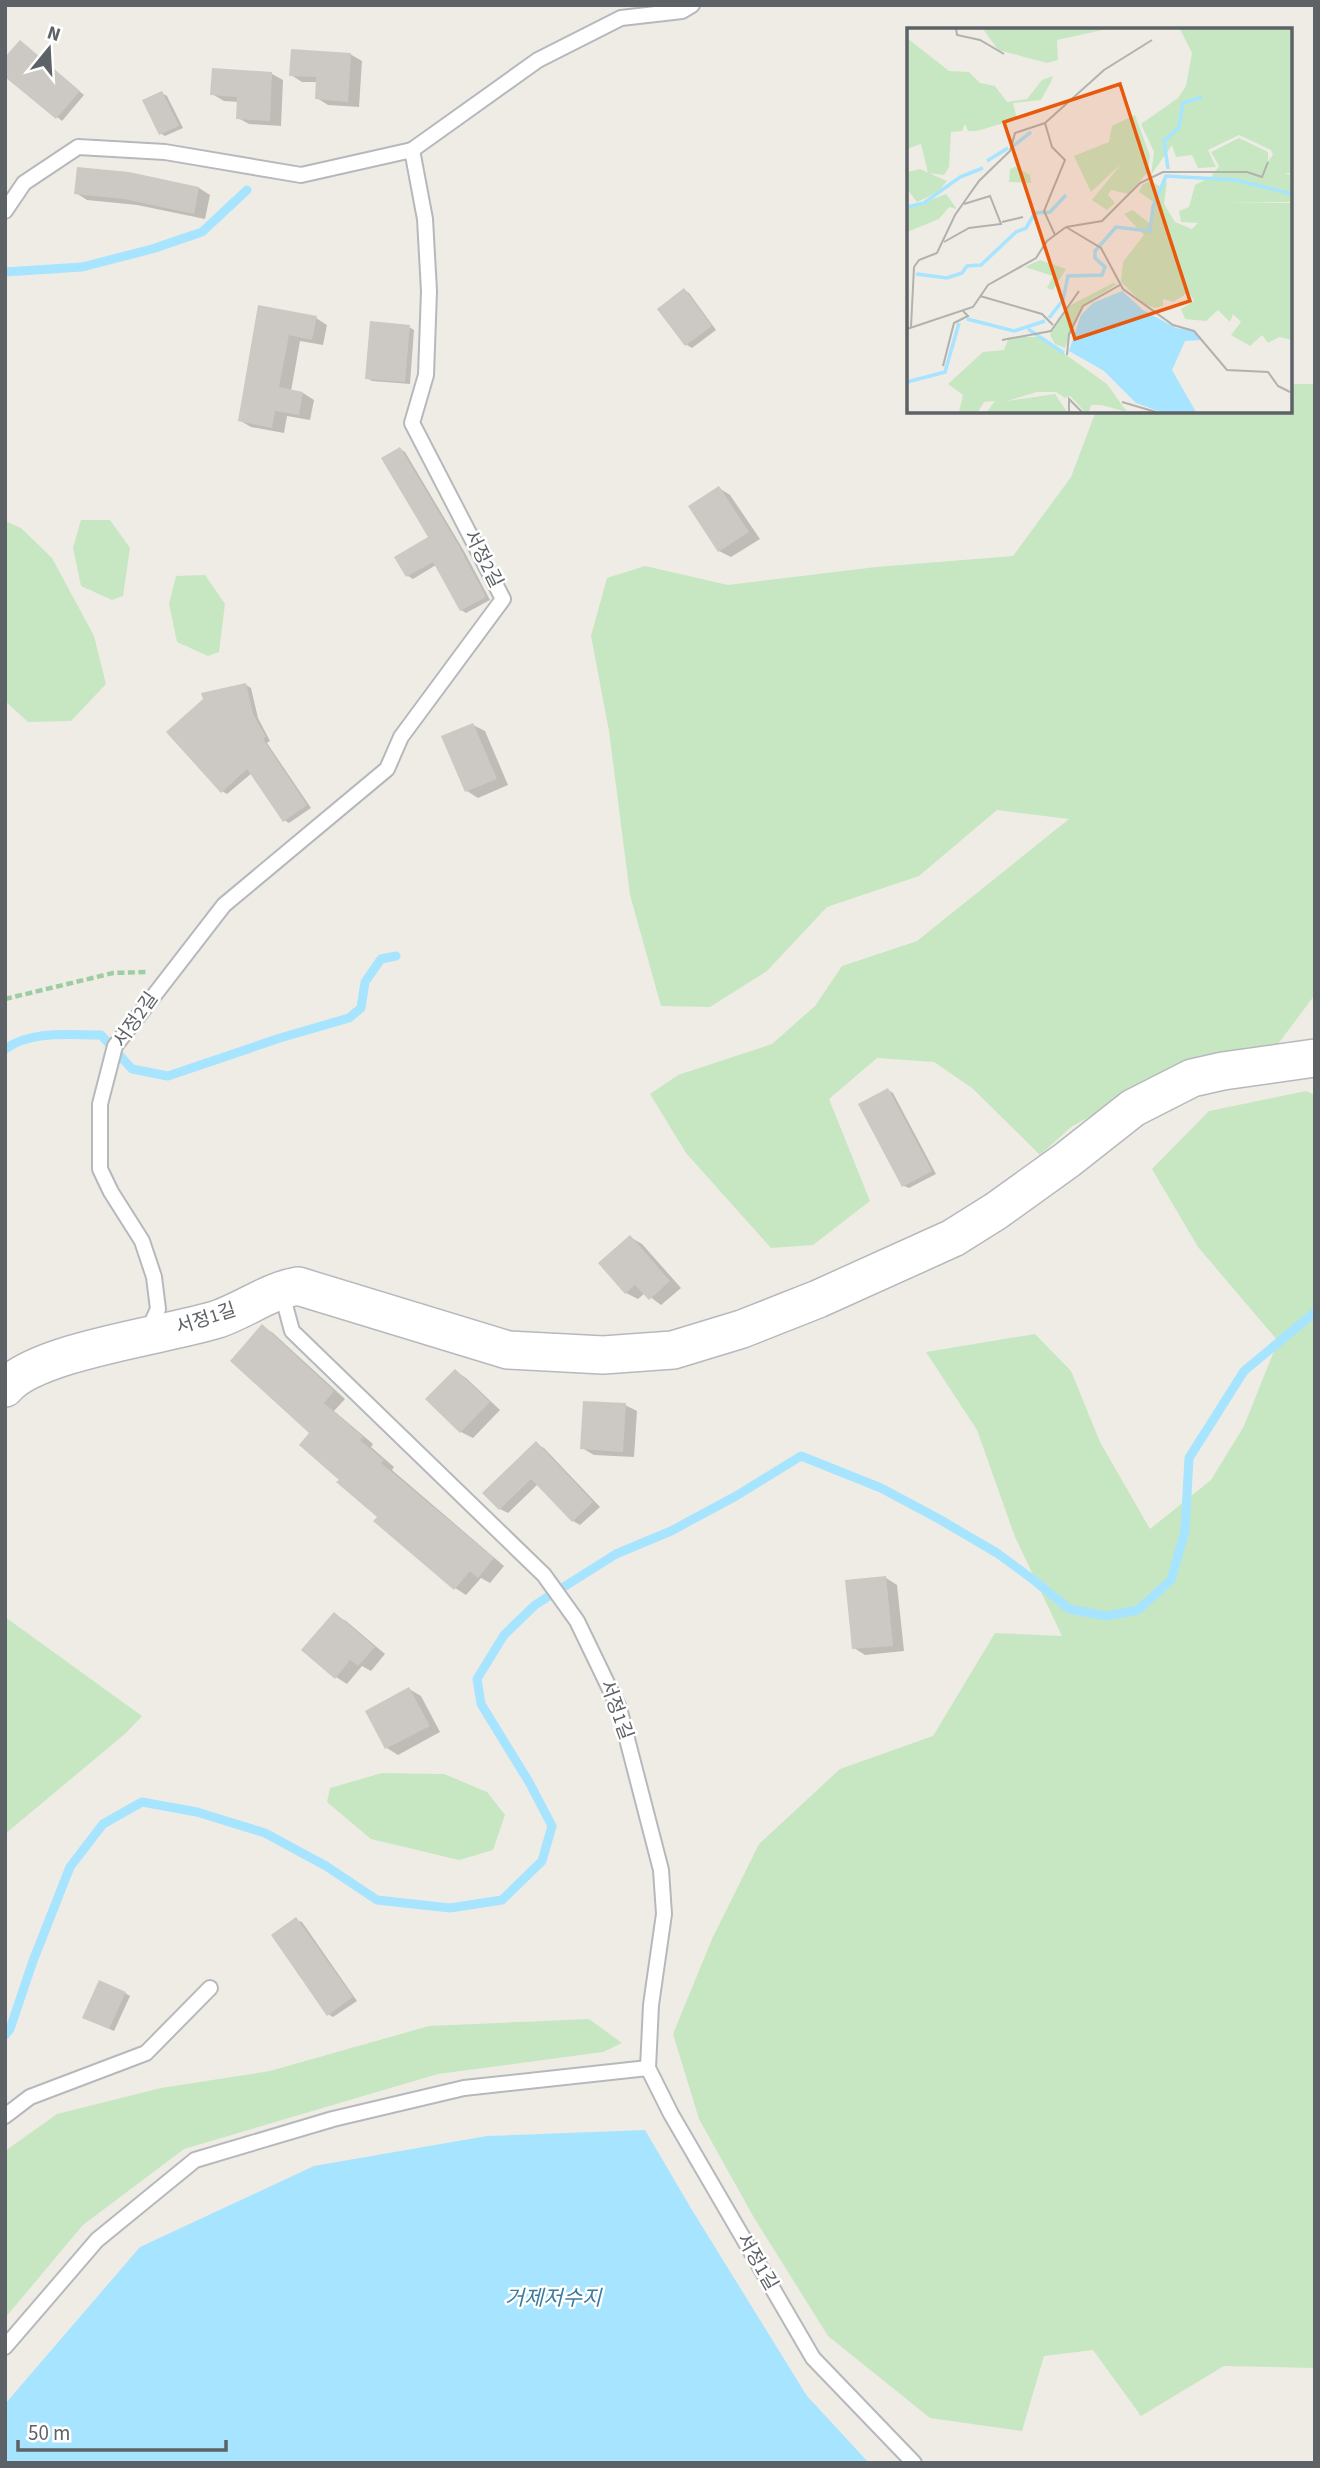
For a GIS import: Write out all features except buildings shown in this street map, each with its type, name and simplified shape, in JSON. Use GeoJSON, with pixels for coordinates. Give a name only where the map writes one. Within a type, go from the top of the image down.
{"type":"FeatureCollection","features":[{"type":"Feature","properties":{"kind":"street"},"geometry":{"type":"LineString","coordinates":[[281,1289],[298,1286],[328,1294],[508,1350],[603,1355],[673,1350],[741,1329],[818,1299],[953,1238],[1037,1182],[1133,1108],[1192,1078],[1315,1058]]}},
{"type":"Feature","properties":{"kind":"street","name":"서정1길"},"geometry":{"type":"LineString","coordinates":[[5,1388],[10,1382],[42,1363],[220,1318],[281,1289]]}},
{"type":"Feature","properties":{"kind":"lane"},"geometry":{"type":"LineString","coordinates":[[5,211],[24,183],[78,146],[165,152],[301,175],[412,150],[538,60],[621,18],[682,11],[692,5]]}},
{"type":"Feature","properties":{"kind":"lane","name":"서정2길"},"geometry":{"type":"LineString","coordinates":[[145,1337],[158,1310],[154,1277],[142,1241],[100,1169],[100,1104],[115,1046],[224,905],[387,769],[401,737],[503,599],[412,423],[426,375],[429,291],[425,219],[412,150]]}},
{"type":"Feature","properties":{"kind":"lane","name":"서정1길"},"geometry":{"type":"LineString","coordinates":[[281,1289],[284,1309],[292,1331],[544,1575],[577,1621],[619,1708],[661,1870],[664,1914],[651,2005],[648,2068],[719,2198],[813,2358],[914,2463]]}},
{"type":"Feature","properties":{"kind":"lane"},"geometry":{"type":"LineString","coordinates":[[5,2116],[30,2097],[146,2053],[210,1987]]}},
{"type":"Feature","properties":{"kind":"lane"},"geometry":{"type":"LineString","coordinates":[[5,2347],[97,2240],[195,2160],[333,2119],[464,2088],[648,2068]]}},
{"type":"Feature","properties":{"kind":"path"},"geometry":{"type":"LineString","coordinates":[[5,999],[113,973],[141,971],[169,974]]}},
{"type":"Feature","properties":{"kind":"green space"},"geometry":{"type":"Polygon","coordinates":[[[1292,384],[1315,384],[1314,996],[1275,1048],[1186,1063],[1071,1127],[1040,1155],[972,1088],[934,1062],[877,1058],[829,1099],[870,1201],[813,1245],[771,1248],[686,1153],[650,1094],[678,1075],[772,1044],[815,1006],[842,966],[917,941],[1069,819],[997,810],[919,876],[827,907],[767,971],[710,1007],[661,1006],[630,895],[609,731],[591,636],[607,578],[645,566],[728,585],[876,567],[1013,556],[1071,477],[1095,413],[1292,413],[1292,384]]]}},
{"type":"Feature","properties":{"kind":"green space"},"geometry":{"type":"Polygon","coordinates":[[[81,520],[110,520],[130,548],[123,596],[112,600],[81,586],[73,548],[81,520]]]}},
{"type":"Feature","properties":{"kind":"green space"},"geometry":{"type":"Polygon","coordinates":[[[5,521],[21,528],[52,558],[94,636],[106,684],[71,721],[28,722],[5,701],[5,521]]]}},
{"type":"Feature","properties":{"kind":"green space"},"geometry":{"type":"Polygon","coordinates":[[[205,575],[225,604],[219,652],[208,656],[177,642],[169,604],[176,576],[205,575]]]}},
{"type":"Feature","properties":{"kind":"green space"},"geometry":{"type":"Polygon","coordinates":[[[1306,1091],[1315,1095],[1315,2368],[1224,2366],[1141,2416],[1093,2350],[1044,2356],[1022,2431],[930,2418],[828,2336],[753,2216],[699,2119],[673,2034],[712,1939],[759,1844],[840,1769],[933,1736],[995,1633],[1062,1636],[1015,1537],[977,1430],[926,1352],[1035,1334],[1071,1371],[1100,1442],[1150,1529],[1211,1480],[1244,1426],[1278,1341],[1198,1247],[1152,1169],[1209,1111],[1306,1091]]]}},
{"type":"Feature","properties":{"kind":"green space"},"geometry":{"type":"Polygon","coordinates":[[[5,1617],[142,1716],[126,1733],[5,1834],[5,1617]]]}},
{"type":"Feature","properties":{"kind":"green space"},"geometry":{"type":"Polygon","coordinates":[[[382,1773],[444,1774],[487,1792],[505,1815],[493,1850],[459,1860],[371,1839],[327,1802],[330,1788],[382,1773]]]}},
{"type":"Feature","properties":{"kind":"green space"},"geometry":{"type":"Polygon","coordinates":[[[589,2019],[622,2043],[603,2052],[438,2074],[184,2149],[83,2225],[5,2318],[5,2151],[57,2114],[161,2088],[270,2071],[429,2026],[589,2019]]]}},
{"type":"Feature","properties":{"kind":"water","name":"거제저수지"},"geometry":{"type":"Polygon","coordinates":[[[645,2130],[807,2396],[869,2463],[5,2463],[5,2404],[140,2247],[314,2166],[487,2136],[645,2130]]]}},
{"type":"Feature","properties":{"kind":"waterway"},"geometry":{"type":"LineString","coordinates":[[5,272],[82,267],[152,249],[202,232],[247,190]]}},
{"type":"Feature","properties":{"kind":"waterway"},"geometry":{"type":"LineString","coordinates":[[5,1049],[39,1036],[101,1035],[132,1069],[168,1076],[349,1018],[361,1008],[365,982],[381,959],[396,956]]}},
{"type":"Feature","properties":{"kind":"waterway"},"geometry":{"type":"LineString","coordinates":[[5,2035],[10,2029],[70,1867],[103,1824],[142,1802],[197,1812],[265,1833],[326,1866],[377,1900],[450,1908],[502,1900],[542,1861],[552,1826],[529,1782],[481,1704],[477,1679],[504,1635],[535,1605],[616,1554],[671,1531],[736,1496],[801,1456],[881,1488],[939,1519],[997,1553],[1069,1609],[1106,1616],[1138,1610],[1171,1580],[1185,1531],[1189,1458],[1244,1371],[1315,1312]]}}]}
